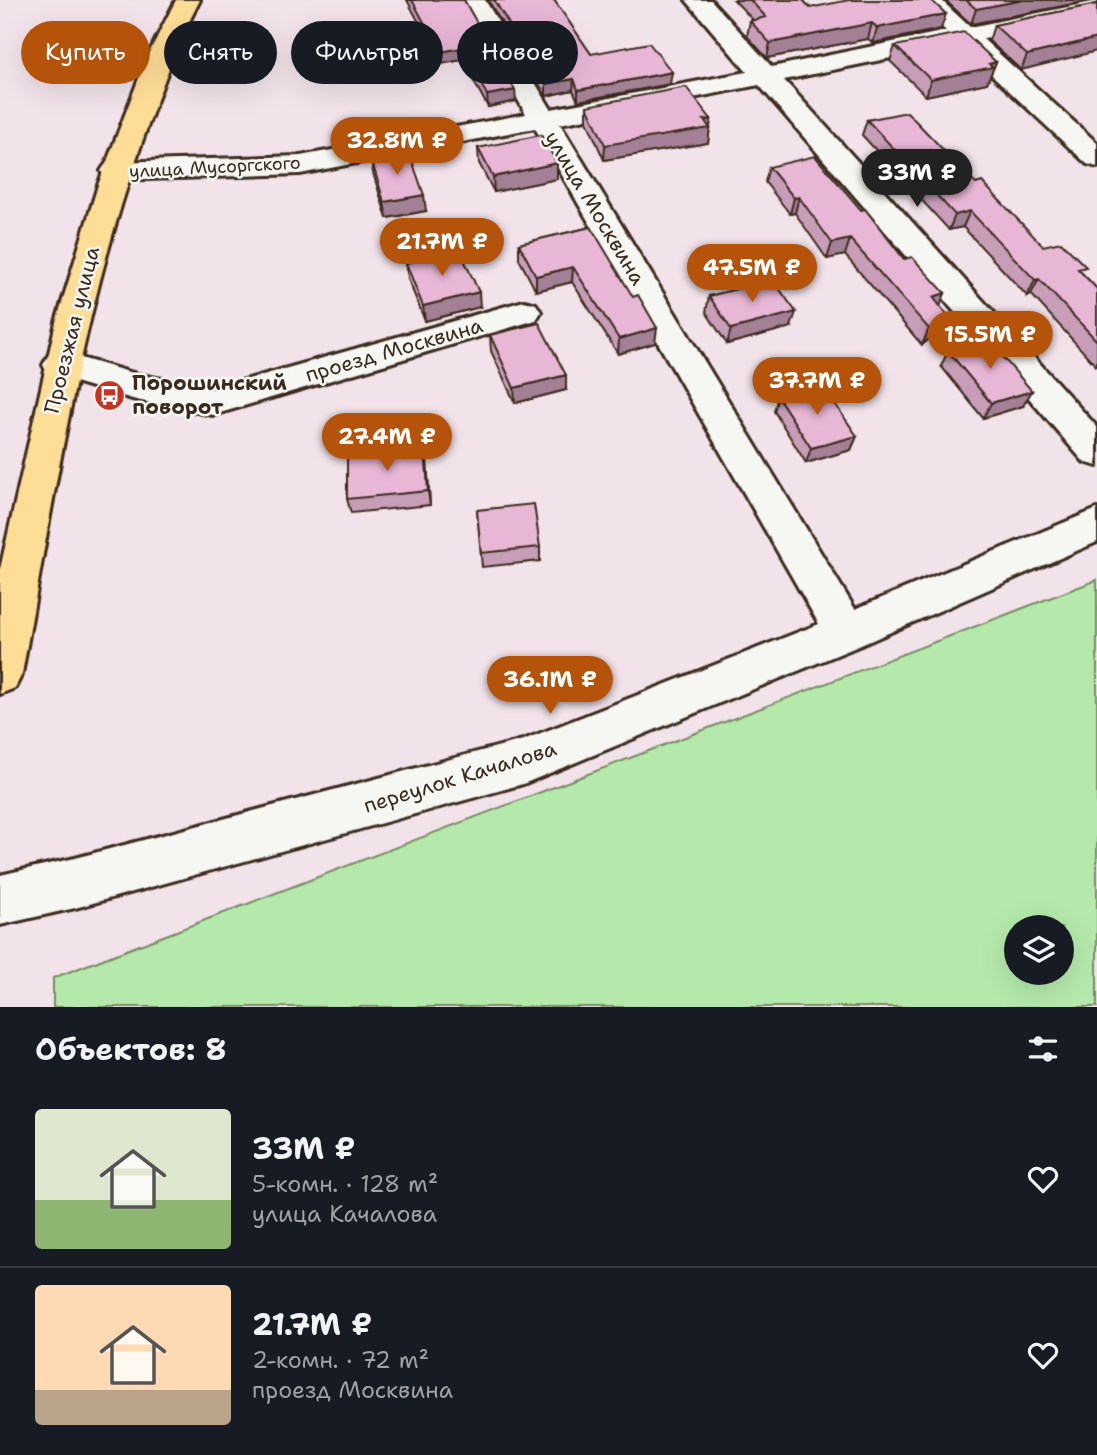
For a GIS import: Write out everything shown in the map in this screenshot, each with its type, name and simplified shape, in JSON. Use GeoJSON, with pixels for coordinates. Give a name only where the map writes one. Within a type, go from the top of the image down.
{"type":"FeatureCollection","features":[{"type":"Feature","properties":{"kind":"main road","name":"Проезжая улица"},"geometry":{"type":"LineString","coordinates":[[0,674],[60,365],[89,254],[115,171],[169,33],[188,0]]}},
{"type":"Feature","properties":{"kind":"street","name":"улица Москвина"},"geometry":{"type":"LineString","coordinates":[[474,0],[540,117],[846,632]]}},
{"type":"Feature","properties":{"kind":"street"},"geometry":{"type":"LineString","coordinates":[[698,0],[1097,452]]}},
{"type":"Feature","properties":{"kind":"street"},"geometry":{"type":"LineString","coordinates":[[927,0],[1097,158]]}},
{"type":"Feature","properties":{"kind":"street","name":"улица Мусоргского"},"geometry":{"type":"LineString","coordinates":[[115,171],[300,165],[540,117],[766,76],[1097,8]]}},
{"type":"Feature","properties":{"kind":"street","name":"проезд Москвина"},"geometry":{"type":"LineString","coordinates":[[60,365],[136,387],[213,402],[524,312]]}},
{"type":"Feature","properties":{"kind":"street","name":"переулок Качалова"},"geometry":{"type":"LineString","coordinates":[[0,900],[75,883],[523,762],[846,632],[1097,524]]}},
{"type":"Feature","properties":{"kind":"green space"},"geometry":{"type":"Polygon","coordinates":[[[1097,580],[1097,1007],[53,1007],[53,978],[1097,580]]]}},
{"type":"Feature","properties":{"kind":"building"},"geometry":{"type":"Polygon","coordinates":[[[412,0],[464,0],[476,21],[457,21],[457,49],[443,51],[443,21],[423,21],[412,0]]]}},
{"type":"Feature","properties":{"kind":"building"},"geometry":{"type":"Polygon","coordinates":[[[494,0],[554,0],[568,21],[507,21],[494,0]]]}},
{"type":"Feature","properties":{"kind":"building"},"geometry":{"type":"Polygon","coordinates":[[[750,0],[803,0],[810,8],[849,0],[931,0],[946,14],[877,28],[872,23],[770,43],[750,21],[766,17],[750,0]]]}},
{"type":"Feature","properties":{"kind":"building"},"geometry":{"type":"Polygon","coordinates":[[[966,0],[1023,0],[976,9],[966,0]]]}},
{"type":"Feature","properties":{"kind":"building"},"geometry":{"type":"Polygon","coordinates":[[[1097,4],[1097,38],[1027,55],[994,25],[1097,4]]]}},
{"type":"Feature","properties":{"kind":"building"},"geometry":{"type":"Polygon","coordinates":[[[964,32],[996,62],[989,64],[993,67],[931,80],[895,46],[964,32]]]}},
{"type":"Feature","properties":{"kind":"building"},"geometry":{"type":"Polygon","coordinates":[[[578,35],[591,54],[649,43],[672,72],[578,90],[576,84],[578,84],[578,35]]]}},
{"type":"Feature","properties":{"kind":"building"},"geometry":{"type":"Polygon","coordinates":[[[481,84],[512,84],[515,90],[487,95],[481,84]]]}},
{"type":"Feature","properties":{"kind":"building"},"geometry":{"type":"Polygon","coordinates":[[[686,87],[711,119],[704,120],[710,128],[605,145],[587,106],[686,87]]]}},
{"type":"Feature","properties":{"kind":"building"},"geometry":{"type":"Polygon","coordinates":[[[907,112],[976,184],[982,182],[1043,246],[1061,242],[1086,267],[1078,269],[1097,289],[1097,341],[970,211],[955,215],[867,120],[907,112]]]}},
{"type":"Feature","properties":{"kind":"building"},"geometry":{"type":"Polygon","coordinates":[[[541,135],[557,163],[493,177],[478,148],[541,135]]]}},
{"type":"Feature","properties":{"kind":"building"},"geometry":{"type":"Polygon","coordinates":[[[409,152],[424,195],[384,202],[371,158],[409,152]]]}},
{"type":"Feature","properties":{"kind":"building"},"geometry":{"type":"Polygon","coordinates":[[[815,156],[861,210],[865,209],[904,259],[912,257],[945,293],[933,297],[947,315],[929,329],[850,239],[832,243],[799,197],[794,198],[769,167],[815,156]]]}},
{"type":"Feature","properties":{"kind":"building"},"geometry":{"type":"Polygon","coordinates":[[[591,227],[633,297],[638,295],[657,328],[619,339],[573,267],[536,276],[519,244],[591,227]]]}},
{"type":"Feature","properties":{"kind":"building"},"geometry":{"type":"Polygon","coordinates":[[[460,251],[479,292],[423,306],[406,263],[460,251]]]}},
{"type":"Feature","properties":{"kind":"building"},"geometry":{"type":"Polygon","coordinates":[[[773,280],[796,312],[731,329],[709,296],[773,280]]]}},
{"type":"Feature","properties":{"kind":"building"},"geometry":{"type":"Polygon","coordinates":[[[539,323],[566,375],[514,388],[490,335],[539,323]]]}},
{"type":"Feature","properties":{"kind":"building"},"geometry":{"type":"Polygon","coordinates":[[[988,340],[1032,391],[991,403],[948,351],[988,340]]]}},
{"type":"Feature","properties":{"kind":"building"},"geometry":{"type":"Polygon","coordinates":[[[822,385],[857,436],[811,448],[778,397],[822,385]]]}},
{"type":"Feature","properties":{"kind":"building"},"geometry":{"type":"Polygon","coordinates":[[[425,446],[428,491],[347,499],[347,454],[425,446]]]}},
{"type":"Feature","properties":{"kind":"building"},"geometry":{"type":"Polygon","coordinates":[[[534,504],[540,547],[481,553],[477,510],[534,504]]]}},
{"type":"Feature","properties":{"kind":"place","name":"Порошинский поворот"},"geometry":{"type":"Point","coordinates":[109,395]}}]}
